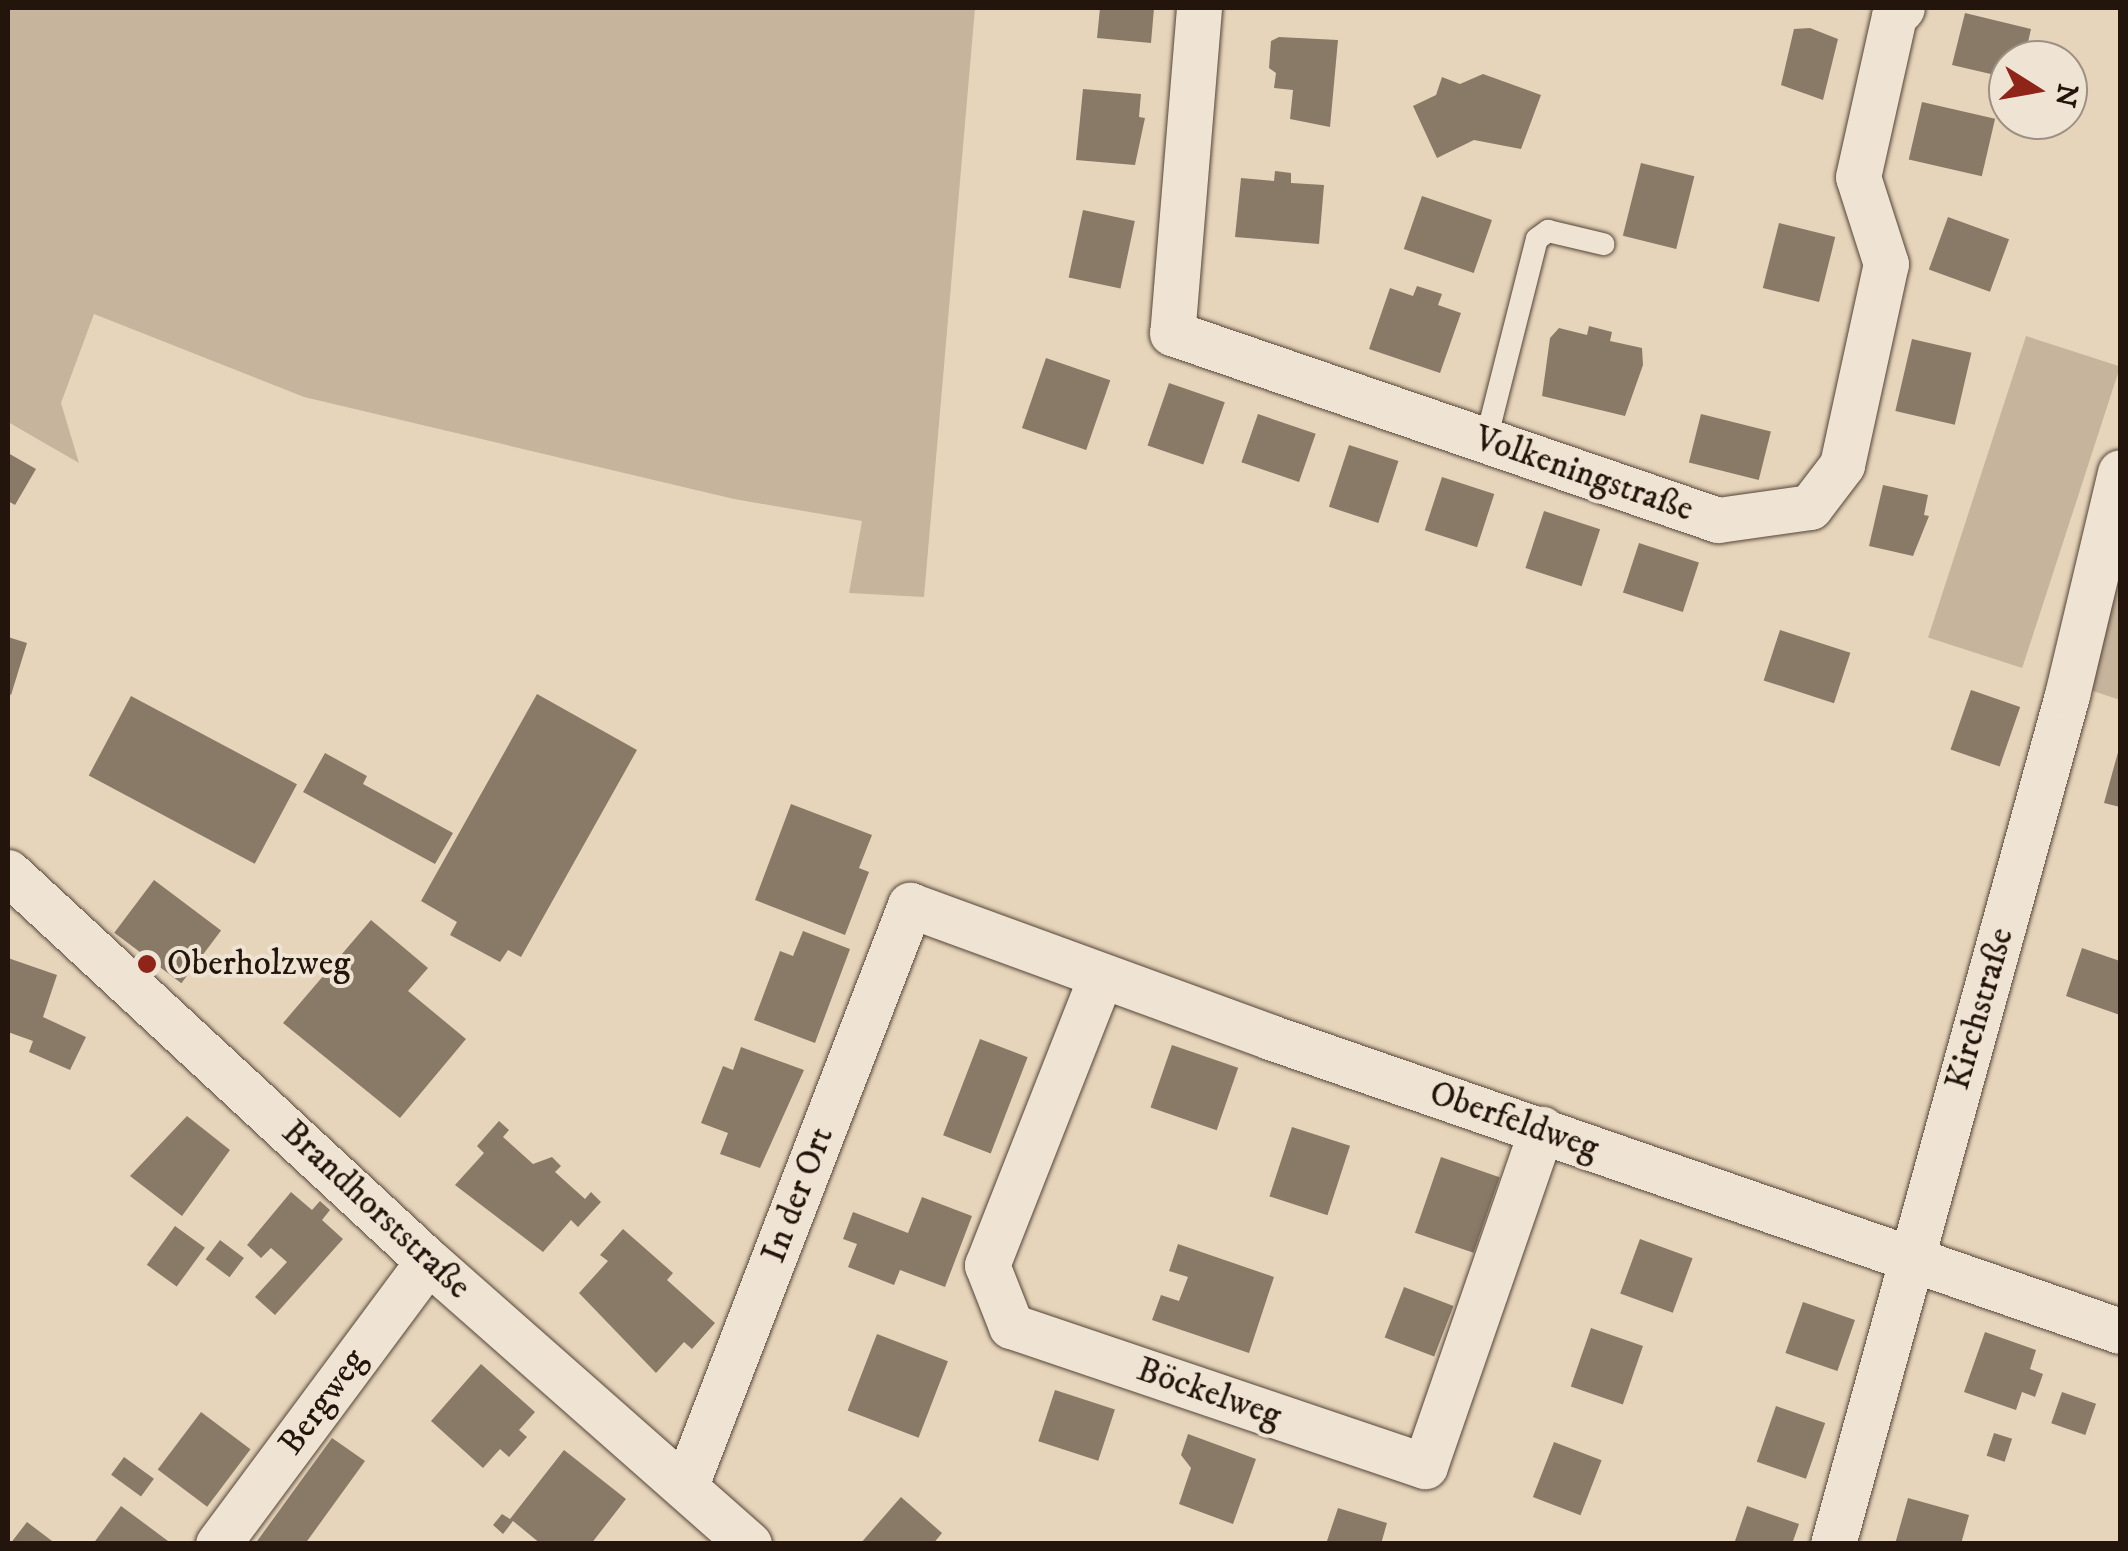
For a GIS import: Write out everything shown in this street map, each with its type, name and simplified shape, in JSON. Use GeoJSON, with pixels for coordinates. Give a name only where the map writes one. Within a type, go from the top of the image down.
{"type":"FeatureCollection","features":[{"type":"Feature","properties":{"kind":"street","name":"Volkeningstraße"},"geometry":{"type":"LineString","coordinates":[[1200,8],[1172,333],[1718,520],[1810,507],[1842,464],[1886,264],[1858,177],[1894,16],[1902,8]]}},
{"type":"Feature","properties":{"kind":"street","name":"Kirchstraße"},"geometry":{"type":"LineString","coordinates":[[1833,1544],[2067,695],[2120,472]]}},
{"type":"Feature","properties":{"kind":"street","name":"Brandhorststraße"},"geometry":{"type":"LineString","coordinates":[[8,872],[428,1260],[749,1544]]}},
{"type":"Feature","properties":{"kind":"street","name":"Oberfeldweg"},"geometry":{"type":"LineString","coordinates":[[910,905],[1102,976],[2120,1331]]}},
{"type":"Feature","properties":{"kind":"street","name":"In der Ort"},"geometry":{"type":"LineString","coordinates":[[686,1485],[910,905]]}},
{"type":"Feature","properties":{"kind":"street","name":"Böckelweg"},"geometry":{"type":"LineString","coordinates":[[1102,976],[986,1265],[1012,1326],[1425,1466],[1542,1130]]}},
{"type":"Feature","properties":{"kind":"street","name":"Bergweg"},"geometry":{"type":"LineString","coordinates":[[218,1544],[428,1260]]}},
{"type":"Feature","properties":{"kind":"lane"},"geometry":{"type":"LineString","coordinates":[[1486,440],[1537,239],[1548,230],[1603,244]]}},
{"type":"Feature","properties":{"kind":"shaded area"},"geometry":{"type":"Polygon","coordinates":[[[8,8],[975,8],[924,597],[849,593],[862,521],[734,499],[304,397],[94,314],[61,403],[79,463],[8,422],[8,8]]]}},
{"type":"Feature","properties":{"kind":"shaded area"},"geometry":{"type":"Polygon","coordinates":[[[2026,336],[2120,367],[2022,668],[1928,637],[2026,336]]]}},
{"type":"Feature","properties":{"kind":"shaded area"},"geometry":{"type":"Polygon","coordinates":[[[2120,546],[2120,700],[2087,689],[2120,546]]]}},
{"type":"Feature","properties":{"kind":"building"},"geometry":{"type":"Polygon","coordinates":[[[1100,8],[1154,8],[1151,43],[1097,38],[1100,8]]]}},
{"type":"Feature","properties":{"kind":"building"},"geometry":{"type":"Polygon","coordinates":[[[1965,13],[2031,29],[2029,40],[1988,40],[1988,73],[1952,65],[1965,13]]]}},
{"type":"Feature","properties":{"kind":"building"},"geometry":{"type":"Polygon","coordinates":[[[1810,28],[1838,39],[1823,100],[1781,85],[1794,29],[1810,28]]]}},
{"type":"Feature","properties":{"kind":"building"},"geometry":{"type":"Polygon","coordinates":[[[1279,37],[1338,40],[1330,127],[1290,119],[1293,90],[1274,88],[1276,73],[1269,68],[1271,41],[1279,37]]]}},
{"type":"Feature","properties":{"kind":"building"},"geometry":{"type":"Polygon","coordinates":[[[1483,74],[1541,95],[1521,149],[1474,140],[1437,158],[1413,106],[1436,95],[1442,77],[1460,84],[1483,74]]]}},
{"type":"Feature","properties":{"kind":"building"},"geometry":{"type":"Polygon","coordinates":[[[1083,89],[1141,94],[1139,117],[1145,118],[1135,165],[1076,160],[1083,89]]]}},
{"type":"Feature","properties":{"kind":"building"},"geometry":{"type":"Polygon","coordinates":[[[1922,102],[1988,117],[1990,140],[1982,176],[1909,159],[1922,102]]]}},
{"type":"Feature","properties":{"kind":"building"},"geometry":{"type":"Polygon","coordinates":[[[1641,163],[1694,176],[1676,249],[1623,236],[1641,163]]]}},
{"type":"Feature","properties":{"kind":"building"},"geometry":{"type":"Polygon","coordinates":[[[1275,171],[1291,173],[1291,183],[1324,185],[1319,244],[1235,237],[1241,178],[1274,181],[1275,171]]]}},
{"type":"Feature","properties":{"kind":"building"},"geometry":{"type":"Polygon","coordinates":[[[1422,196],[1492,220],[1474,273],[1404,249],[1422,196]]]}},
{"type":"Feature","properties":{"kind":"building"},"geometry":{"type":"Polygon","coordinates":[[[1083,210],[1135,221],[1120,289],[1069,277],[1083,210]]]}},
{"type":"Feature","properties":{"kind":"building"},"geometry":{"type":"Polygon","coordinates":[[[1948,217],[2009,239],[1990,292],[1929,270],[1948,217]]]}},
{"type":"Feature","properties":{"kind":"building"},"geometry":{"type":"Polygon","coordinates":[[[1779,223],[1835,237],[1819,302],[1763,288],[1779,223]]]}},
{"type":"Feature","properties":{"kind":"building"},"geometry":{"type":"Polygon","coordinates":[[[1417,286],[1442,294],[1438,305],[1461,313],[1440,373],[1369,349],[1390,288],[1413,296],[1417,286]]]}},
{"type":"Feature","properties":{"kind":"building"},"geometry":{"type":"Polygon","coordinates":[[[1589,326],[1612,332],[1610,341],[1642,348],[1643,365],[1625,416],[1542,396],[1550,338],[1559,328],[1587,335],[1589,326]]]}},
{"type":"Feature","properties":{"kind":"building"},"geometry":{"type":"Polygon","coordinates":[[[1912,339],[1971,353],[1955,425],[1895,411],[1912,339]]]}},
{"type":"Feature","properties":{"kind":"building"},"geometry":{"type":"Polygon","coordinates":[[[1046,358],[1110,380],[1086,450],[1022,428],[1046,358]]]}},
{"type":"Feature","properties":{"kind":"building"},"geometry":{"type":"Polygon","coordinates":[[[1169,383],[1225,402],[1203,465],[1148,445],[1169,383]]]}},
{"type":"Feature","properties":{"kind":"building"},"geometry":{"type":"Polygon","coordinates":[[[1258,414],[1316,434],[1299,482],[1241,462],[1258,414]]]}},
{"type":"Feature","properties":{"kind":"building"},"geometry":{"type":"Polygon","coordinates":[[[1701,414],[1771,431],[1759,480],[1689,463],[1701,414]]]}},
{"type":"Feature","properties":{"kind":"building"},"geometry":{"type":"Polygon","coordinates":[[[1349,445],[1398,461],[1378,523],[1329,507],[1349,445]]]}},
{"type":"Feature","properties":{"kind":"building"},"geometry":{"type":"Polygon","coordinates":[[[8,453],[36,469],[15,505],[8,501],[8,453]]]}},
{"type":"Feature","properties":{"kind":"building"},"geometry":{"type":"Polygon","coordinates":[[[1442,477],[1494,494],[1477,547],[1425,530],[1442,477]]]}},
{"type":"Feature","properties":{"kind":"building"},"geometry":{"type":"Polygon","coordinates":[[[1883,485],[1928,495],[1924,515],[1929,516],[1913,556],[1869,546],[1883,485]]]}},
{"type":"Feature","properties":{"kind":"building"},"geometry":{"type":"Polygon","coordinates":[[[1544,511],[1600,529],[1582,586],[1525,568],[1544,511]]]}},
{"type":"Feature","properties":{"kind":"building"},"geometry":{"type":"Polygon","coordinates":[[[1639,543],[1699,562],[1683,612],[1623,592],[1639,543]]]}},
{"type":"Feature","properties":{"kind":"building"},"geometry":{"type":"Polygon","coordinates":[[[1780,630],[1850,653],[1834,703],[1764,680],[1780,630]]]}},
{"type":"Feature","properties":{"kind":"building"},"geometry":{"type":"Polygon","coordinates":[[[8,637],[27,643],[11,695],[8,693],[8,637]]]}},
{"type":"Feature","properties":{"kind":"building"},"geometry":{"type":"Polygon","coordinates":[[[1971,690],[2020,707],[2000,766],[1950,750],[1971,690]]]}},
{"type":"Feature","properties":{"kind":"building"},"geometry":{"type":"Polygon","coordinates":[[[537,694],[637,750],[521,957],[508,950],[500,962],[450,935],[457,922],[421,901],[537,694]]]}},
{"type":"Feature","properties":{"kind":"building"},"geometry":{"type":"Polygon","coordinates":[[[131,696],[297,784],[255,864],[89,775],[131,696]]]}},
{"type":"Feature","properties":{"kind":"building"},"geometry":{"type":"Polygon","coordinates":[[[2120,745],[2120,807],[2104,803],[2120,745]]]}},
{"type":"Feature","properties":{"kind":"building"},"geometry":{"type":"Polygon","coordinates":[[[325,753],[367,776],[363,784],[453,833],[435,864],[303,792],[325,753]]]}},
{"type":"Feature","properties":{"kind":"building"},"geometry":{"type":"Polygon","coordinates":[[[791,804],[872,835],[859,868],[869,872],[845,935],[755,900],[791,804]]]}},
{"type":"Feature","properties":{"kind":"building"},"geometry":{"type":"Polygon","coordinates":[[[154,880],[221,931],[181,983],[114,933],[154,880]]]}},
{"type":"Feature","properties":{"kind":"building"},"geometry":{"type":"Polygon","coordinates":[[[371,920],[428,968],[408,991],[466,1039],[400,1118],[283,1023],[371,920]]]}},
{"type":"Feature","properties":{"kind":"building"},"geometry":{"type":"Polygon","coordinates":[[[803,931],[850,949],[815,1043],[754,1020],[780,951],[793,956],[803,931]]]}},
{"type":"Feature","properties":{"kind":"building"},"geometry":{"type":"Polygon","coordinates":[[[2082,948],[2120,961],[2120,1015],[2066,996],[2082,948]]]}},
{"type":"Feature","properties":{"kind":"building"},"geometry":{"type":"Polygon","coordinates":[[[8,958],[57,975],[43,1017],[86,1037],[70,1070],[29,1052],[33,1041],[8,1032],[8,958]]]}},
{"type":"Feature","properties":{"kind":"building"},"geometry":{"type":"Polygon","coordinates":[[[980,1039],[1028,1057],[991,1153],[943,1135],[980,1039]]]}},
{"type":"Feature","properties":{"kind":"building"},"geometry":{"type":"Polygon","coordinates":[[[1172,1045],[1238,1068],[1217,1130],[1151,1107],[1172,1045]]]}},
{"type":"Feature","properties":{"kind":"building"},"geometry":{"type":"Polygon","coordinates":[[[741,1047],[804,1070],[760,1168],[720,1154],[728,1133],[701,1123],[723,1066],[733,1070],[741,1047]]]}},
{"type":"Feature","properties":{"kind":"building"},"geometry":{"type":"Polygon","coordinates":[[[187,1116],[230,1150],[182,1216],[130,1176],[187,1116]]]}},
{"type":"Feature","properties":{"kind":"building"},"geometry":{"type":"Polygon","coordinates":[[[499,1121],[509,1130],[503,1137],[533,1164],[552,1157],[561,1166],[555,1172],[585,1199],[591,1192],[601,1202],[578,1227],[571,1220],[543,1252],[455,1185],[484,1153],[477,1146],[499,1121]]]}},
{"type":"Feature","properties":{"kind":"building"},"geometry":{"type":"Polygon","coordinates":[[[1292,1127],[1350,1146],[1327,1215],[1269,1196],[1292,1127]]]}},
{"type":"Feature","properties":{"kind":"building"},"geometry":{"type":"Polygon","coordinates":[[[1441,1157],[1500,1177],[1474,1253],[1415,1233],[1441,1157]]]}},
{"type":"Feature","properties":{"kind":"building"},"geometry":{"type":"Polygon","coordinates":[[[291,1192],[312,1210],[320,1201],[330,1210],[322,1220],[343,1239],[275,1315],[255,1297],[287,1262],[271,1248],[261,1258],[247,1245],[291,1192]]]}},
{"type":"Feature","properties":{"kind":"building"},"geometry":{"type":"Polygon","coordinates":[[[922,1197],[972,1216],[945,1287],[900,1270],[894,1285],[848,1267],[857,1244],[843,1239],[853,1212],[908,1233],[922,1197]]]}},
{"type":"Feature","properties":{"kind":"building"},"geometry":{"type":"Polygon","coordinates":[[[175,1226],[205,1248],[177,1287],[147,1265],[175,1226]]]}},
{"type":"Feature","properties":{"kind":"building"},"geometry":{"type":"Polygon","coordinates":[[[623,1229],[673,1273],[667,1280],[715,1323],[692,1349],[684,1342],[656,1373],[579,1293],[608,1261],[600,1255],[623,1229]]]}},
{"type":"Feature","properties":{"kind":"building"},"geometry":{"type":"Polygon","coordinates":[[[1640,1239],[1693,1258],[1673,1313],[1620,1294],[1640,1239]]]}},
{"type":"Feature","properties":{"kind":"building"},"geometry":{"type":"Polygon","coordinates":[[[220,1240],[244,1258],[230,1277],[206,1259],[220,1240]]]}},
{"type":"Feature","properties":{"kind":"building"},"geometry":{"type":"Polygon","coordinates":[[[1178,1244],[1274,1277],[1249,1353],[1152,1320],[1161,1295],[1179,1301],[1188,1277],[1169,1271],[1178,1244]]]}},
{"type":"Feature","properties":{"kind":"building"},"geometry":{"type":"Polygon","coordinates":[[[1404,1287],[1453,1306],[1434,1356],[1385,1337],[1404,1287]]]}},
{"type":"Feature","properties":{"kind":"building"},"geometry":{"type":"Polygon","coordinates":[[[1803,1302],[1855,1320],[1837,1371],[1785,1353],[1803,1302]]]}},
{"type":"Feature","properties":{"kind":"building"},"geometry":{"type":"Polygon","coordinates":[[[1591,1328],[1643,1346],[1623,1405],[1571,1387],[1591,1328]]]}},
{"type":"Feature","properties":{"kind":"building"},"geometry":{"type":"Polygon","coordinates":[[[1985,1332],[2036,1350],[2030,1369],[2043,1374],[2035,1397],[2022,1392],[2016,1410],[1964,1392],[1985,1332]]]}},
{"type":"Feature","properties":{"kind":"building"},"geometry":{"type":"Polygon","coordinates":[[[877,1334],[948,1361],[919,1438],[848,1411],[877,1334]]]}},
{"type":"Feature","properties":{"kind":"building"},"geometry":{"type":"Polygon","coordinates":[[[481,1364],[535,1412],[519,1430],[527,1437],[509,1457],[500,1449],[483,1468],[431,1421],[481,1364]]]}},
{"type":"Feature","properties":{"kind":"building"},"geometry":{"type":"Polygon","coordinates":[[[1055,1390],[1115,1409],[1098,1461],[1038,1441],[1055,1390]]]}},
{"type":"Feature","properties":{"kind":"building"},"geometry":{"type":"Polygon","coordinates":[[[2062,1392],[2096,1404],[2085,1435],[2051,1423],[2062,1392]]]}},
{"type":"Feature","properties":{"kind":"building"},"geometry":{"type":"Polygon","coordinates":[[[1776,1406],[1825,1423],[1806,1479],[1757,1462],[1776,1406]]]}},
{"type":"Feature","properties":{"kind":"building"},"geometry":{"type":"Polygon","coordinates":[[[201,1412],[251,1449],[207,1507],[158,1470],[201,1412]]]}},
{"type":"Feature","properties":{"kind":"building"},"geometry":{"type":"Polygon","coordinates":[[[1994,1433],[2012,1439],[2005,1462],[1987,1456],[1994,1433]]]}},
{"type":"Feature","properties":{"kind":"building"},"geometry":{"type":"Polygon","coordinates":[[[1188,1434],[1256,1459],[1233,1524],[1179,1504],[1191,1468],[1181,1455],[1188,1434]]]}},
{"type":"Feature","properties":{"kind":"building"},"geometry":{"type":"Polygon","coordinates":[[[332,1438],[365,1461],[305,1544],[255,1544],[332,1438]]]}},
{"type":"Feature","properties":{"kind":"building"},"geometry":{"type":"Polygon","coordinates":[[[1554,1442],[1602,1460],[1580,1515],[1533,1497],[1554,1442]]]}},
{"type":"Feature","properties":{"kind":"building"},"geometry":{"type":"Polygon","coordinates":[[[564,1450],[626,1499],[591,1544],[541,1544],[513,1521],[503,1534],[493,1525],[502,1514],[510,1519],[564,1450]]]}},
{"type":"Feature","properties":{"kind":"building"},"geometry":{"type":"Polygon","coordinates":[[[124,1457],[154,1479],[141,1497],[111,1475],[124,1457]]]}},
{"type":"Feature","properties":{"kind":"building"},"geometry":{"type":"Polygon","coordinates":[[[901,1497],[942,1533],[933,1544],[860,1544],[901,1497]]]}},
{"type":"Feature","properties":{"kind":"building"},"geometry":{"type":"Polygon","coordinates":[[[1908,1498],[1969,1515],[1961,1544],[1895,1544],[1908,1498]]]}},
{"type":"Feature","properties":{"kind":"building"},"geometry":{"type":"Polygon","coordinates":[[[121,1506],[168,1541],[166,1544],[93,1544],[121,1506]]]}},
{"type":"Feature","properties":{"kind":"building"},"geometry":{"type":"Polygon","coordinates":[[[1747,1506],[1799,1524],[1792,1544],[1734,1544],[1747,1506]]]}},
{"type":"Feature","properties":{"kind":"building"},"geometry":{"type":"Polygon","coordinates":[[[1338,1508],[1387,1523],[1381,1544],[1326,1544],[1338,1508]]]}},
{"type":"Feature","properties":{"kind":"building"},"geometry":{"type":"Polygon","coordinates":[[[27,1522],[56,1544],[10,1544],[27,1522]]]}},
{"type":"Feature","properties":{"kind":"place","name":"Oberholzweg"},"geometry":{"type":"Point","coordinates":[147,964]}}]}
